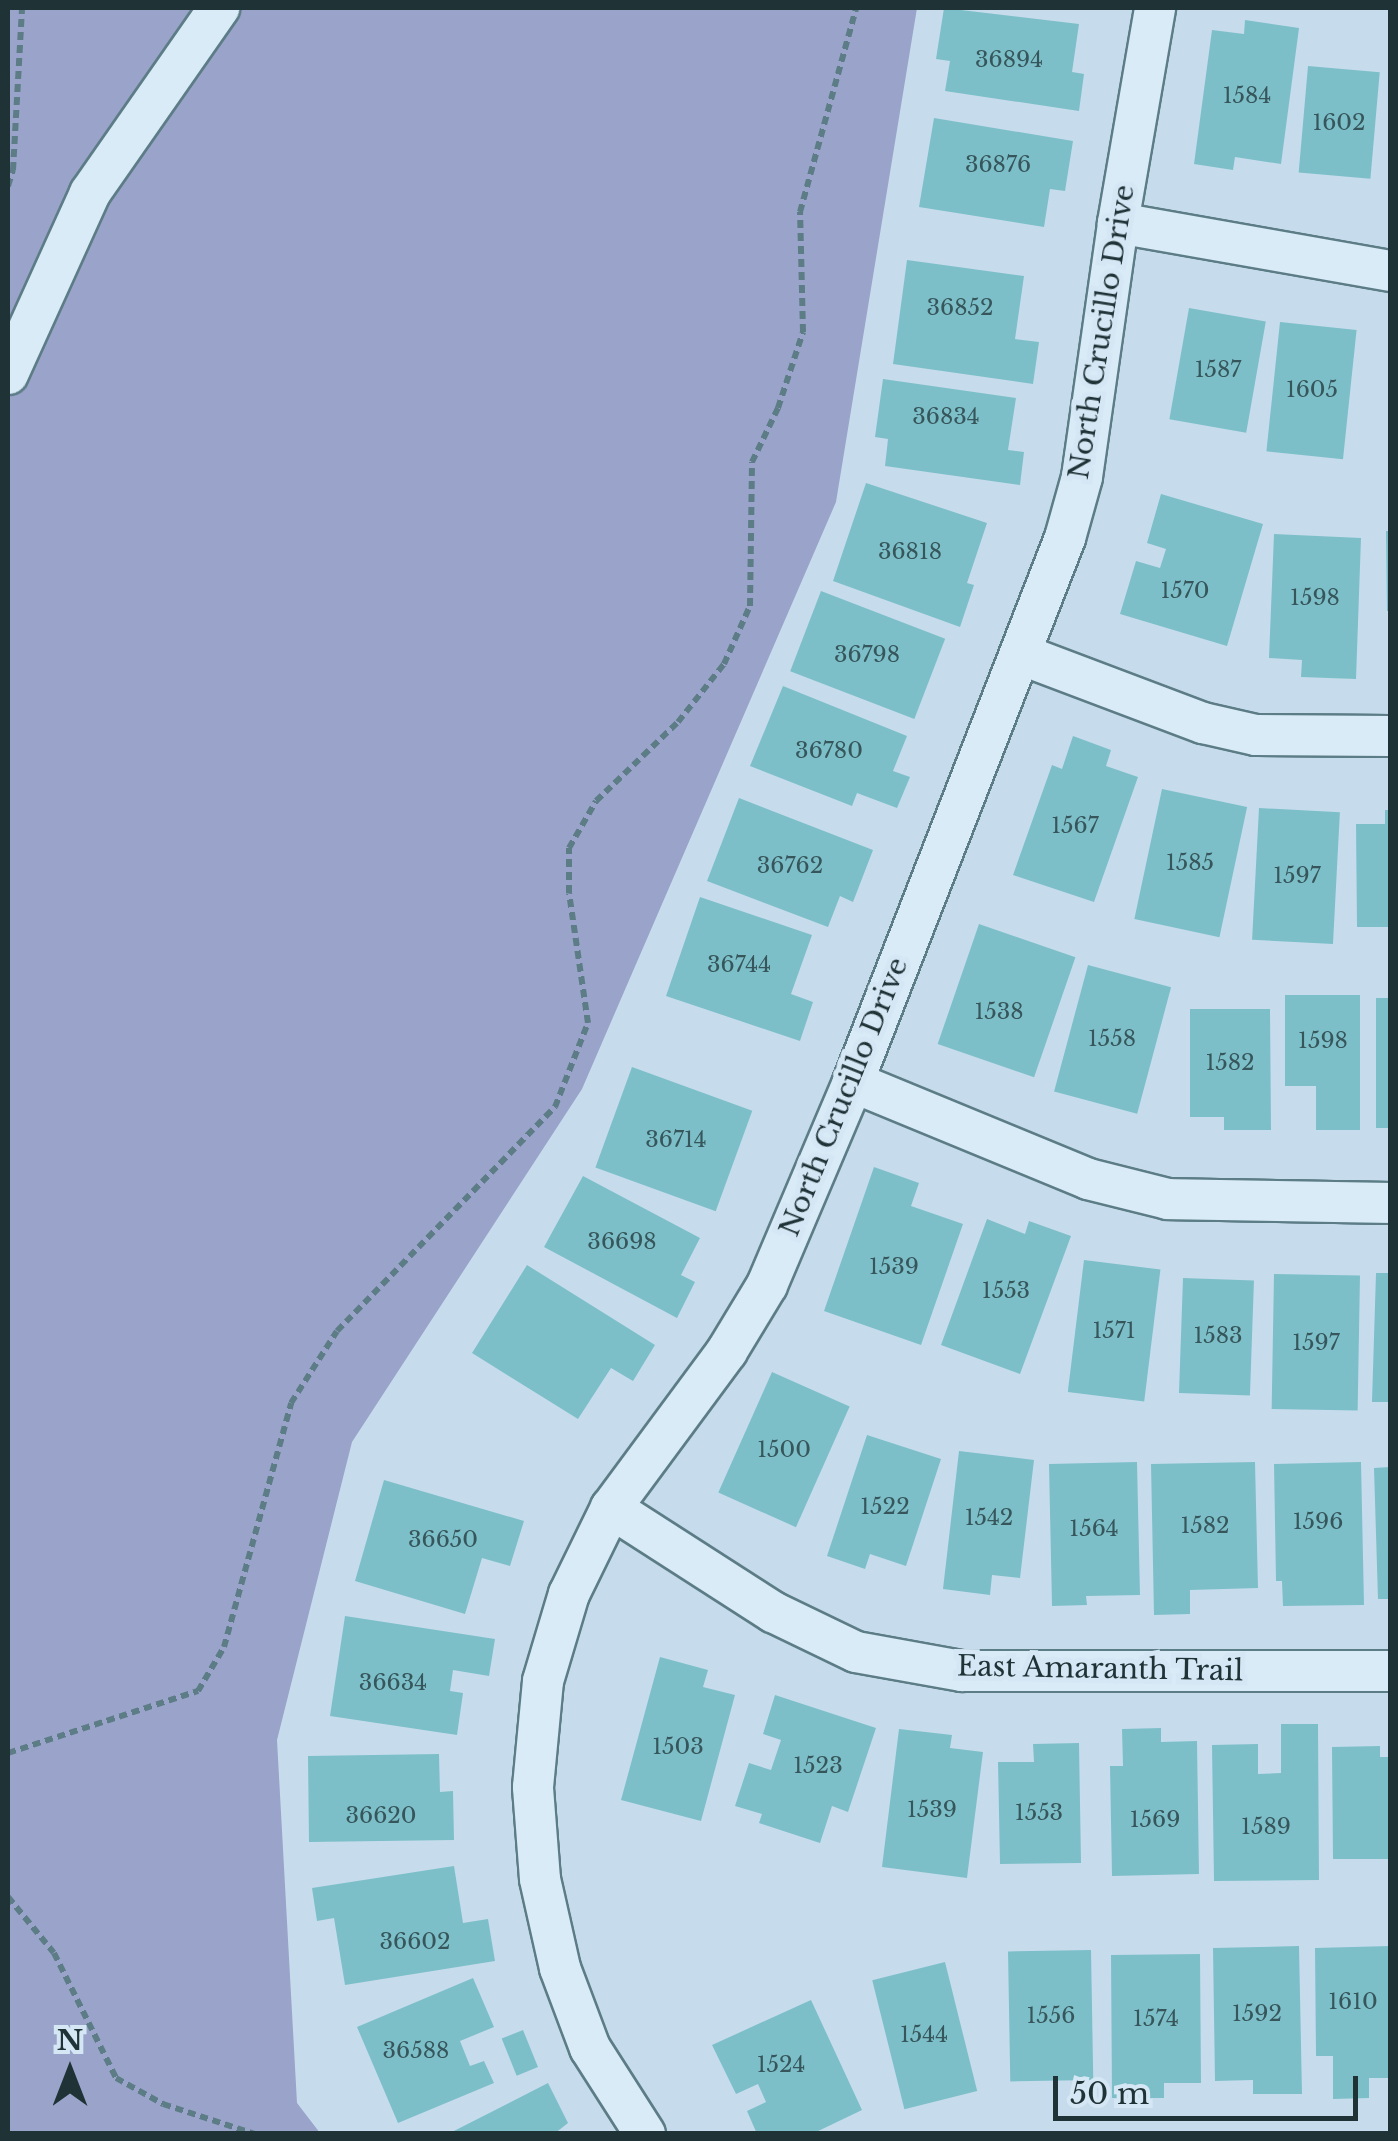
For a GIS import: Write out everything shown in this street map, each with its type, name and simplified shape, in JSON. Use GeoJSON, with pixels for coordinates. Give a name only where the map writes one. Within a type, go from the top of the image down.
{"type":"FeatureCollection","features":[{"type":"Feature","properties":{"kind":"street"},"geometry":{"type":"LineString","coordinates":[[8,374],[90,192],[219,8]]}},
{"type":"Feature","properties":{"kind":"street","name":"North Crucillo Drive"},"geometry":{"type":"LineString","coordinates":[[645,2134],[590,2048],[560,1968],[540,1878],[533,1787],[543,1681],[569,1594],[611,1508],[727,1351],[767,1285],[853,1082],[1065,538],[1082,477],[1154,8]]}},
{"type":"Feature","properties":{"kind":"street"},"geometry":{"type":"LineString","coordinates":[[1118,223],[1390,270]]}},
{"type":"Feature","properties":{"kind":"street"},"geometry":{"type":"LineString","coordinates":[[1020,654],[1203,722],[1256,735],[1390,736]]}},
{"type":"Feature","properties":{"kind":"street"},"geometry":{"type":"LineString","coordinates":[[853,1082],[1088,1179],[1168,1198],[1390,1202]]}},
{"type":"Feature","properties":{"kind":"street","name":"East Amaranth Trail"},"geometry":{"type":"LineString","coordinates":[[611,1508],[773,1612],[856,1652],[962,1671],[1390,1671]]}},
{"type":"Feature","properties":{"kind":"path"},"geometry":{"type":"LineString","coordinates":[[8,186],[13,170],[22,8]]}},
{"type":"Feature","properties":{"kind":"path"},"geometry":{"type":"LineString","coordinates":[[8,1752],[198,1691],[224,1648],[291,1403],[337,1331],[555,1106],[588,1024],[569,893],[569,848],[596,801],[678,722],[724,664],[750,606],[752,462],[778,408],[803,332],[800,212],[856,8]]}},
{"type":"Feature","properties":{"kind":"path"},"geometry":{"type":"LineString","coordinates":[[8,1897],[54,1953],[116,2078],[164,2104],[256,2134]]}},
{"type":"Feature","properties":{"kind":"shaded area"},"geometry":{"type":"Polygon","coordinates":[[[8,8],[917,8],[836,502],[582,1089],[352,1442],[277,1740],[297,2103],[320,2133],[8,2134],[8,8]]]}},
{"type":"Feature","properties":{"kind":"building"},"geometry":{"type":"Polygon","coordinates":[[[944,8],[1079,24],[1072,72],[1084,74],[1079,111],[945,91],[950,61],[936,59],[944,8]]]}},
{"type":"Feature","properties":{"kind":"building"},"geometry":{"type":"Polygon","coordinates":[[[1245,20],[1299,28],[1281,164],[1235,157],[1233,170],[1194,164],[1212,30],[1244,34],[1245,20]]]}},
{"type":"Feature","properties":{"kind":"building"},"geometry":{"type":"Polygon","coordinates":[[[1308,66],[1380,72],[1370,179],[1299,173],[1308,66]]]}},
{"type":"Feature","properties":{"kind":"building"},"geometry":{"type":"Polygon","coordinates":[[[934,118],[1073,141],[1065,191],[1050,189],[1044,227],[919,207],[934,118]]]}},
{"type":"Feature","properties":{"kind":"building"},"geometry":{"type":"Polygon","coordinates":[[[907,260],[1024,276],[1015,339],[1039,342],[1033,384],[893,364],[907,260]]]}},
{"type":"Feature","properties":{"kind":"building"},"geometry":{"type":"Polygon","coordinates":[[[1189,308],[1266,322],[1246,433],[1169,419],[1189,308]]]}},
{"type":"Feature","properties":{"kind":"building"},"geometry":{"type":"Polygon","coordinates":[[[1280,322],[1357,330],[1343,459],[1266,451],[1280,322]]]}},
{"type":"Feature","properties":{"kind":"building"},"geometry":{"type":"Polygon","coordinates":[[[883,379],[1016,398],[1008,450],[1024,452],[1020,485],[885,466],[888,439],[875,437],[883,379]]]}},
{"type":"Feature","properties":{"kind":"building"},"geometry":{"type":"Polygon","coordinates":[[[866,483],[987,523],[967,583],[974,585],[960,627],[833,581],[866,483]]]}},
{"type":"Feature","properties":{"kind":"building"},"geometry":{"type":"Polygon","coordinates":[[[1161,494],[1263,524],[1227,646],[1120,614],[1136,561],[1160,568],[1166,549],[1147,543],[1161,494]]]}},
{"type":"Feature","properties":{"kind":"building"},"geometry":{"type":"Polygon","coordinates":[[[1386,531],[1390,531],[1390,611],[1387,611],[1386,531]]]}},
{"type":"Feature","properties":{"kind":"building"},"geometry":{"type":"Polygon","coordinates":[[[1274,534],[1361,538],[1356,679],[1301,677],[1302,660],[1269,658],[1274,534]]]}},
{"type":"Feature","properties":{"kind":"building"},"geometry":{"type":"Polygon","coordinates":[[[821,591],[945,639],[914,719],[790,671],[821,591]]]}},
{"type":"Feature","properties":{"kind":"building"},"geometry":{"type":"Polygon","coordinates":[[[783,686],[907,736],[893,771],[910,777],[897,808],[857,793],[852,806],[750,766],[783,686]]]}},
{"type":"Feature","properties":{"kind":"building"},"geometry":{"type":"Polygon","coordinates":[[[1073,736],[1111,750],[1106,766],[1138,777],[1094,902],[1013,875],[1052,765],[1062,769],[1073,736]]]}},
{"type":"Feature","properties":{"kind":"building"},"geometry":{"type":"Polygon","coordinates":[[[1162,789],[1247,807],[1219,937],[1134,919],[1162,789]]]}},
{"type":"Feature","properties":{"kind":"building"},"geometry":{"type":"Polygon","coordinates":[[[739,798],[873,850],[853,902],[840,896],[828,927],[707,881],[739,798]]]}},
{"type":"Feature","properties":{"kind":"building"},"geometry":{"type":"Polygon","coordinates":[[[1259,808],[1340,812],[1333,944],[1252,940],[1259,808]]]}},
{"type":"Feature","properties":{"kind":"building"},"geometry":{"type":"Polygon","coordinates":[[[1385,810],[1390,810],[1390,927],[1357,927],[1356,824],[1385,824],[1385,810]]]}},
{"type":"Feature","properties":{"kind":"building"},"geometry":{"type":"Polygon","coordinates":[[[700,897],[812,935],[791,994],[813,1002],[800,1041],[666,996],[700,897]]]}},
{"type":"Feature","properties":{"kind":"building"},"geometry":{"type":"Polygon","coordinates":[[[979,924],[1075,957],[1034,1077],[938,1044],[979,924]]]}},
{"type":"Feature","properties":{"kind":"building"},"geometry":{"type":"Polygon","coordinates":[[[1088,965],[1171,987],[1137,1114],[1054,1092],[1088,965]]]}},
{"type":"Feature","properties":{"kind":"building"},"geometry":{"type":"Polygon","coordinates":[[[1285,995],[1360,995],[1360,1130],[1316,1130],[1316,1086],[1285,1086],[1285,995]]]}},
{"type":"Feature","properties":{"kind":"building"},"geometry":{"type":"Polygon","coordinates":[[[1376,998],[1390,998],[1390,1128],[1376,1128],[1376,998]]]}},
{"type":"Feature","properties":{"kind":"building"},"geometry":{"type":"Polygon","coordinates":[[[1190,1009],[1270,1009],[1271,1130],[1224,1130],[1224,1117],[1190,1117],[1190,1009]]]}},
{"type":"Feature","properties":{"kind":"building"},"geometry":{"type":"Polygon","coordinates":[[[632,1067],[752,1111],[716,1211],[595,1168],[632,1067]]]}},
{"type":"Feature","properties":{"kind":"building"},"geometry":{"type":"Polygon","coordinates":[[[874,1167],[919,1183],[911,1206],[963,1224],[921,1345],[824,1311],[874,1167]]]}},
{"type":"Feature","properties":{"kind":"building"},"geometry":{"type":"Polygon","coordinates":[[[583,1176],[700,1238],[681,1275],[695,1282],[677,1318],[544,1247],[583,1176]]]}},
{"type":"Feature","properties":{"kind":"building"},"geometry":{"type":"Polygon","coordinates":[[[987,1219],[1025,1234],[1029,1221],[1071,1236],[1020,1374],[941,1345],[987,1219]]]}},
{"type":"Feature","properties":{"kind":"building"},"geometry":{"type":"Polygon","coordinates":[[[1084,1260],[1160,1269],[1144,1401],[1068,1392],[1084,1260]]]}},
{"type":"Feature","properties":{"kind":"building"},"geometry":{"type":"Polygon","coordinates":[[[527,1265],[655,1345],[633,1381],[611,1368],[578,1419],[472,1353],[527,1265]]]}},
{"type":"Feature","properties":{"kind":"building"},"geometry":{"type":"Polygon","coordinates":[[[1376,1273],[1390,1273],[1390,1402],[1372,1402],[1376,1273]]]}},
{"type":"Feature","properties":{"kind":"building"},"geometry":{"type":"Polygon","coordinates":[[[1274,1274],[1360,1276],[1358,1410],[1272,1409],[1274,1274]]]}},
{"type":"Feature","properties":{"kind":"building"},"geometry":{"type":"Polygon","coordinates":[[[1183,1278],[1254,1280],[1250,1395],[1179,1393],[1183,1278]]]}},
{"type":"Feature","properties":{"kind":"building"},"geometry":{"type":"Polygon","coordinates":[[[772,1372],[850,1407],[796,1527],[718,1493],[772,1372]]]}},
{"type":"Feature","properties":{"kind":"building"},"geometry":{"type":"Polygon","coordinates":[[[867,1435],[941,1459],[906,1566],[870,1554],[865,1569],[827,1556],[867,1435]]]}},
{"type":"Feature","properties":{"kind":"building"},"geometry":{"type":"Polygon","coordinates":[[[959,1451],[1034,1460],[1020,1578],[992,1575],[990,1595],[943,1589],[959,1451]]]}},
{"type":"Feature","properties":{"kind":"building"},"geometry":{"type":"Polygon","coordinates":[[[1137,1462],[1140,1595],[1086,1596],[1087,1605],[1052,1606],[1049,1464],[1137,1462]]]}},
{"type":"Feature","properties":{"kind":"building"},"geometry":{"type":"Polygon","coordinates":[[[1255,1462],[1258,1588],[1190,1590],[1190,1614],[1154,1615],[1151,1464],[1255,1462]]]}},
{"type":"Feature","properties":{"kind":"building"},"geometry":{"type":"Polygon","coordinates":[[[1361,1462],[1364,1605],[1283,1606],[1282,1581],[1276,1581],[1274,1464],[1361,1462]]]}},
{"type":"Feature","properties":{"kind":"building"},"geometry":{"type":"Polygon","coordinates":[[[1390,1467],[1390,1599],[1378,1599],[1374,1468],[1390,1467]]]}},
{"type":"Feature","properties":{"kind":"building"},"geometry":{"type":"Polygon","coordinates":[[[384,1480],[524,1521],[510,1566],[482,1558],[465,1614],[355,1581],[384,1480]]]}},
{"type":"Feature","properties":{"kind":"building"},"geometry":{"type":"Polygon","coordinates":[[[345,1616],[495,1639],[489,1676],[453,1670],[450,1691],[463,1693],[457,1735],[330,1716],[345,1616]]]}},
{"type":"Feature","properties":{"kind":"building"},"geometry":{"type":"Polygon","coordinates":[[[660,1657],[708,1670],[703,1687],[735,1695],[701,1821],[621,1800],[660,1657]]]}},
{"type":"Feature","properties":{"kind":"building"},"geometry":{"type":"Polygon","coordinates":[[[775,1695],[876,1728],[848,1812],[832,1806],[820,1843],[759,1823],[762,1814],[735,1806],[749,1763],[771,1770],[781,1740],[763,1734],[775,1695]]]}},
{"type":"Feature","properties":{"kind":"building"},"geometry":{"type":"Polygon","coordinates":[[[1281,1724],[1318,1724],[1319,1880],[1214,1881],[1212,1745],[1258,1744],[1258,1774],[1281,1773],[1281,1724]]]}},
{"type":"Feature","properties":{"kind":"building"},"geometry":{"type":"Polygon","coordinates":[[[1161,1728],[1161,1742],[1197,1741],[1199,1874],[1112,1876],[1110,1766],[1123,1766],[1122,1729],[1161,1728]]]}},
{"type":"Feature","properties":{"kind":"building"},"geometry":{"type":"Polygon","coordinates":[[[899,1729],[952,1735],[950,1748],[983,1752],[967,1878],[882,1867],[899,1729]]]}},
{"type":"Feature","properties":{"kind":"building"},"geometry":{"type":"Polygon","coordinates":[[[1079,1743],[1081,1863],[1000,1864],[998,1762],[1034,1762],[1033,1744],[1079,1743]]]}},
{"type":"Feature","properties":{"kind":"building"},"geometry":{"type":"Polygon","coordinates":[[[1380,1746],[1380,1757],[1390,1757],[1390,1859],[1333,1859],[1332,1747],[1380,1746]]]}},
{"type":"Feature","properties":{"kind":"building"},"geometry":{"type":"Polygon","coordinates":[[[439,1754],[440,1792],[453,1791],[454,1840],[309,1842],[308,1756],[439,1754]]]}},
{"type":"Feature","properties":{"kind":"building"},"geometry":{"type":"Polygon","coordinates":[[[454,1866],[463,1923],[488,1919],[495,1961],[345,1985],[334,1918],[317,1921],[312,1888],[454,1866]]]}},
{"type":"Feature","properties":{"kind":"building"},"geometry":{"type":"Polygon","coordinates":[[[1299,1946],[1302,2094],[1253,2094],[1253,2080],[1215,2081],[1213,1948],[1299,1946]]]}},
{"type":"Feature","properties":{"kind":"building"},"geometry":{"type":"Polygon","coordinates":[[[1390,1946],[1390,2078],[1369,2078],[1369,2098],[1333,2099],[1333,2056],[1316,2056],[1315,1948],[1390,1946]]]}},
{"type":"Feature","properties":{"kind":"building"},"geometry":{"type":"Polygon","coordinates":[[[1091,1950],[1093,2080],[1010,2081],[1008,1951],[1091,1950]]]}},
{"type":"Feature","properties":{"kind":"building"},"geometry":{"type":"Polygon","coordinates":[[[1200,1954],[1201,2083],[1164,2083],[1164,2098],[1112,2098],[1111,1955],[1200,1954]]]}},
{"type":"Feature","properties":{"kind":"building"},"geometry":{"type":"Polygon","coordinates":[[[945,1962],[977,2091],[904,2109],[872,1980],[945,1962]]]}},
{"type":"Feature","properties":{"kind":"building"},"geometry":{"type":"Polygon","coordinates":[[[473,1978],[494,2027],[460,2041],[470,2066],[484,2061],[494,2083],[398,2123],[357,2027],[473,1978]]]}},
{"type":"Feature","properties":{"kind":"building"},"geometry":{"type":"Polygon","coordinates":[[[811,2000],[862,2110],[812,2134],[757,2134],[747,2111],[766,2102],[758,2084],[736,2094],[712,2045],[811,2000]]]}},
{"type":"Feature","properties":{"kind":"building"},"geometry":{"type":"Polygon","coordinates":[[[523,2030],[538,2067],[517,2076],[502,2039],[523,2030]]]}},
{"type":"Feature","properties":{"kind":"building"},"geometry":{"type":"Polygon","coordinates":[[[548,2083],[568,2123],[554,2134],[448,2134],[548,2083]]]}}]}
